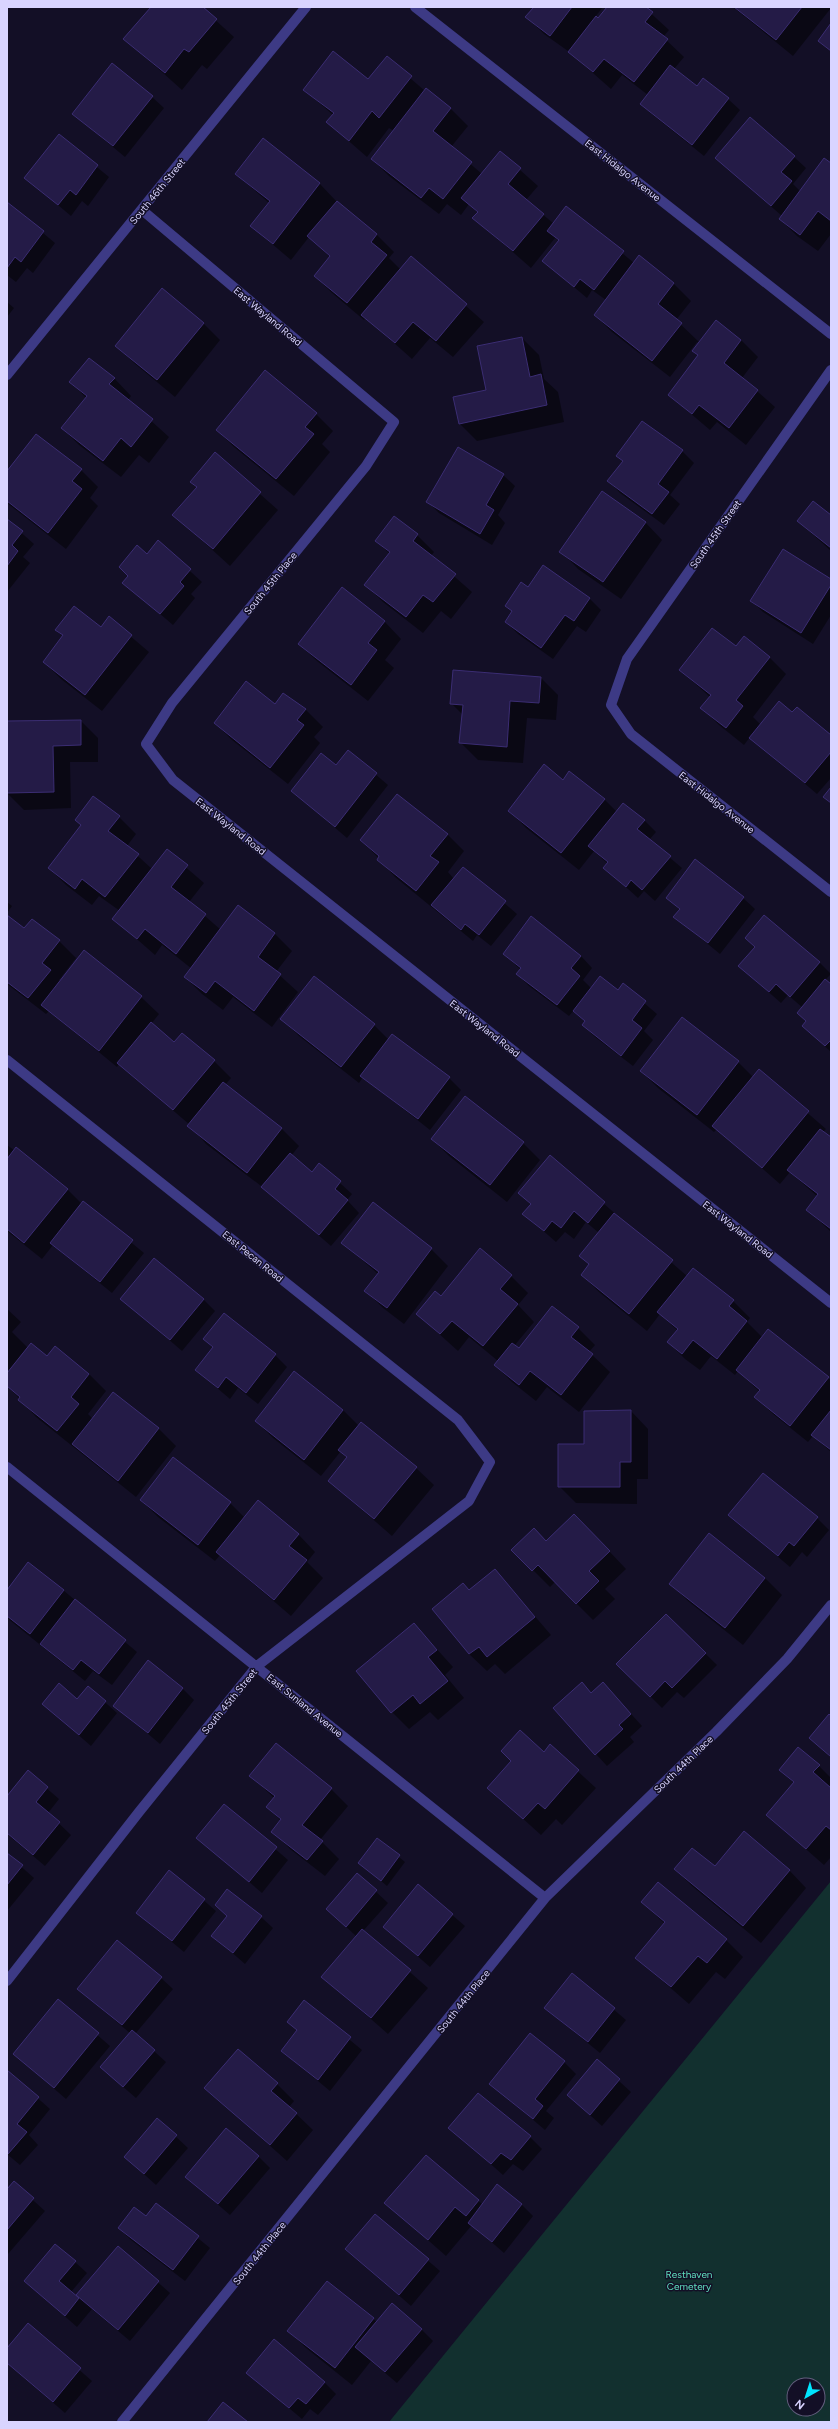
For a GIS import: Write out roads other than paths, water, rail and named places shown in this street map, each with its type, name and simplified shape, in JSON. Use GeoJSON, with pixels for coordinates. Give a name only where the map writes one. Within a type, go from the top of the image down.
{"type":"FeatureCollection","features":[{"type":"Feature","properties":{"kind":"street","name":"South 46th Street"},"geometry":{"type":"LineString","coordinates":[[7,375],[306,7]]}},
{"type":"Feature","properties":{"kind":"street","name":"East Hidalgo Avenue"},"geometry":{"type":"LineString","coordinates":[[415,7],[831,334]]}},
{"type":"Feature","properties":{"kind":"street","name":"East Wayland Road"},"geometry":{"type":"LineString","coordinates":[[142,210],[394,422]]}},
{"type":"Feature","properties":{"kind":"street","name":"South 45th Street"},"geometry":{"type":"LineString","coordinates":[[611,705],[627,659],[831,370]]}},
{"type":"Feature","properties":{"kind":"street","name":"South 45th Place"},"geometry":{"type":"LineString","coordinates":[[146,744],[172,703],[366,466],[394,422]]}},
{"type":"Feature","properties":{"kind":"street","name":"East Hidalgo Avenue"},"geometry":{"type":"LineString","coordinates":[[611,705],[631,734],[831,892]]}},
{"type":"Feature","properties":{"kind":"street","name":"East Wayland Road"},"geometry":{"type":"LineString","coordinates":[[146,744],[173,780],[831,1303]]}},
{"type":"Feature","properties":{"kind":"street","name":"East Pecan Road"},"geometry":{"type":"LineString","coordinates":[[7,1060],[458,1420],[490,1462]]}},
{"type":"Feature","properties":{"kind":"street","name":"South 45th Street"},"geometry":{"type":"LineString","coordinates":[[7,1981],[139,1812],[257,1666],[469,1501],[490,1462]]}},
{"type":"Feature","properties":{"kind":"street","name":"East Sunland Avenue"},"geometry":{"type":"LineString","coordinates":[[7,1468],[546,1898]]}},
{"type":"Feature","properties":{"kind":"street","name":"South 44th Place"},"geometry":{"type":"LineString","coordinates":[[122,2422],[546,1898],[716,1732],[787,1659],[831,1605]]}},
{"type":"Feature","properties":{"kind":"park label","name":"Resthaven Cemetery"},"geometry":{"type":"Point","coordinates":[689,2280]}}]}
